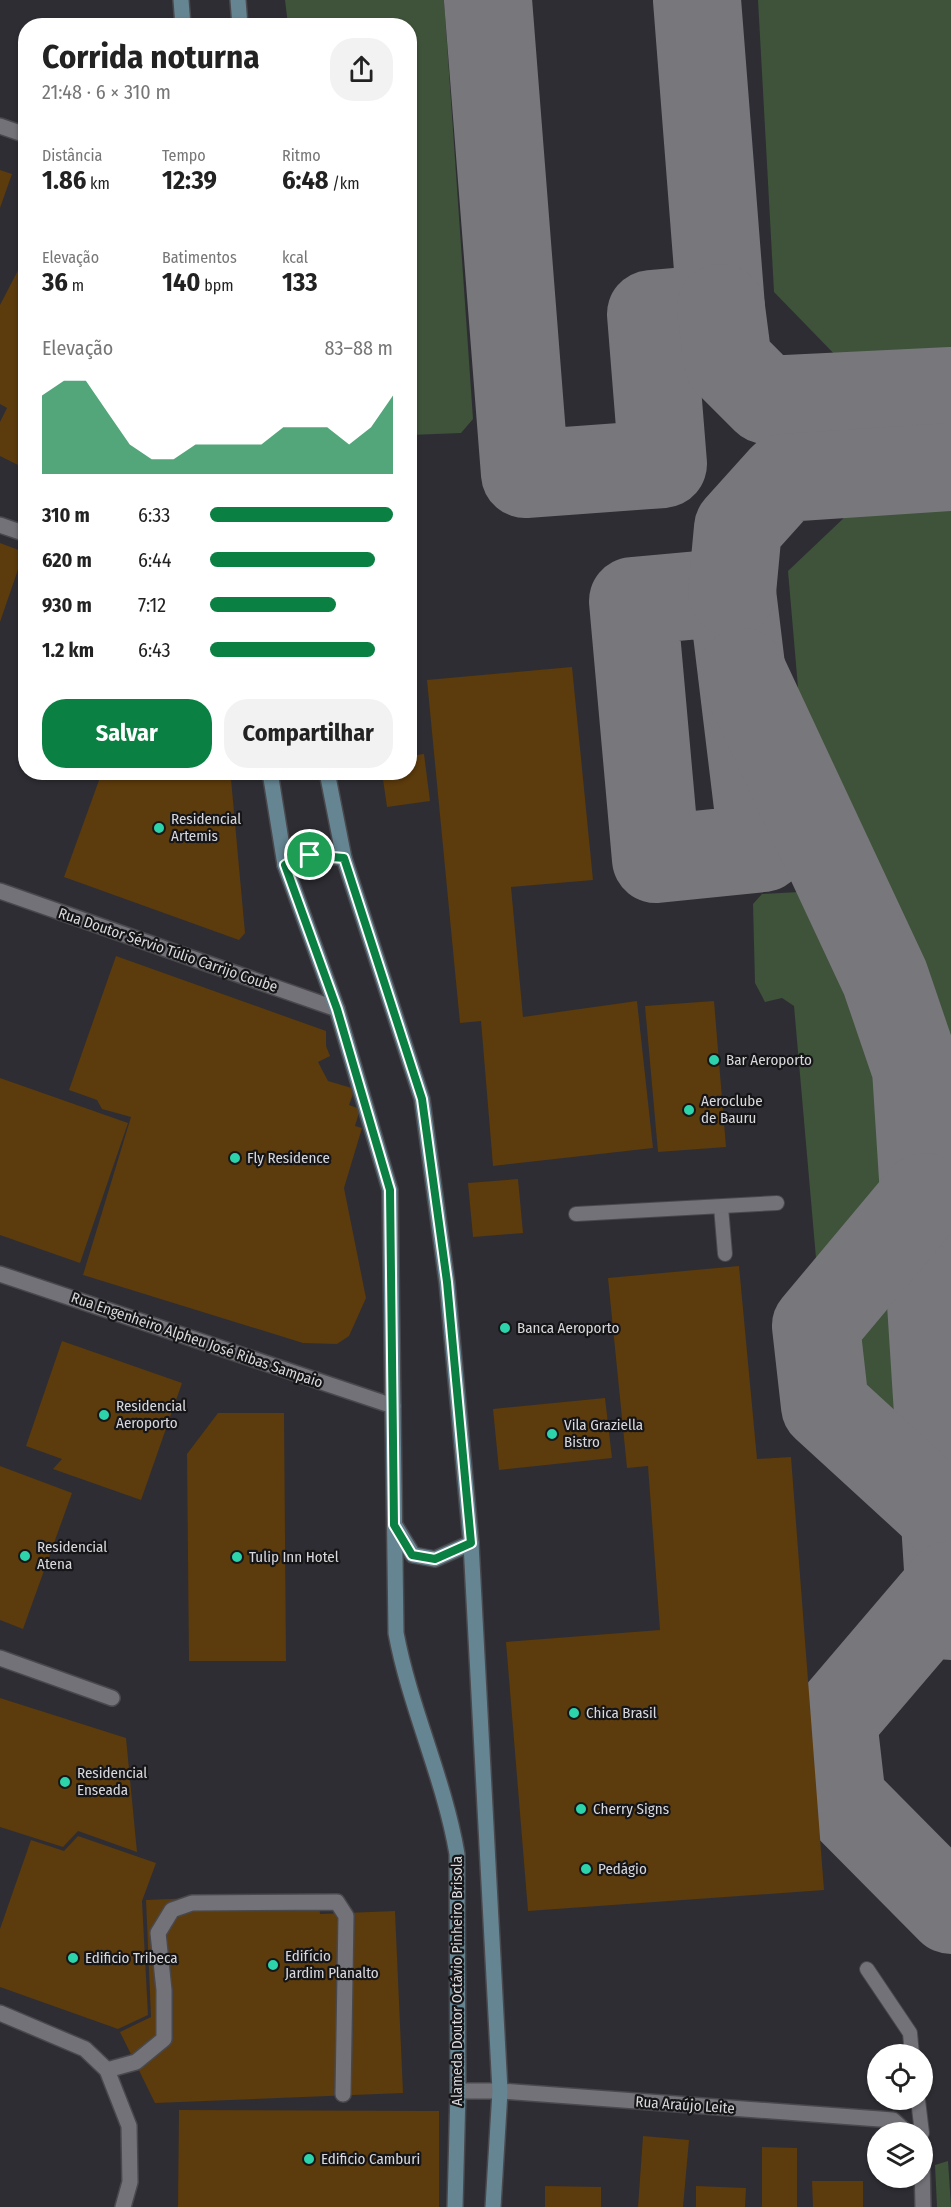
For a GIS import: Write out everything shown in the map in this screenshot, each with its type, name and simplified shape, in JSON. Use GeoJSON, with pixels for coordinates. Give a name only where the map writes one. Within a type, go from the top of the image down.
{"type":"FeatureCollection","features":[{"type":"Feature","properties":{"kind":"street"},"geometry":{"type":"LineString","coordinates":[[181,0],[182,18]]}},
{"type":"Feature","properties":{"kind":"street"},"geometry":{"type":"LineString","coordinates":[[238,0],[239,18]]}},
{"type":"Feature","properties":{"kind":"street"},"geometry":{"type":"LineString","coordinates":[[0,126],[18,132]]}},
{"type":"Feature","properties":{"kind":"street"},"geometry":{"type":"LineString","coordinates":[[0,525],[18,531]]}},
{"type":"Feature","properties":{"kind":"street","name":"Alameda Doutor Octávio Pinheiro Brisola"},"geometry":{"type":"LineString","coordinates":[[271,780],[285,865],[337,1009],[390,1190],[396,1633],[402,1667],[451,1817],[457,1854],[458,2091],[455,2207]]}},
{"type":"Feature","properties":{"kind":"street","name":"Alameda Doutor Octávio Pinheiro Brisola"},"geometry":{"type":"LineString","coordinates":[[329,780],[344,858],[422,1099],[447,1282],[471,1543],[500,2091],[493,2207]]}},
{"type":"Feature","properties":{"kind":"street"},"geometry":{"type":"LineString","coordinates":[[285,865],[299,857],[310,855],[344,858]]}},
{"type":"Feature","properties":{"kind":"street","name":"Rua Doutor Sérvio Túlio Carrijo Coube"},"geometry":{"type":"LineString","coordinates":[[0,891],[337,1009]]}},
{"type":"Feature","properties":{"kind":"street","name":"Rua Engenheiro Alpheu José Ribas Sampaio"},"geometry":{"type":"LineString","coordinates":[[0,1274],[393,1406]]}},
{"type":"Feature","properties":{"kind":"street"},"geometry":{"type":"LineString","coordinates":[[394,1525],[412,1555],[435,1559],[471,1543]]}},
{"type":"Feature","properties":{"kind":"street"},"geometry":{"type":"LineString","coordinates":[[0,1658],[112,1698]]}},
{"type":"Feature","properties":{"kind":"street"},"geometry":{"type":"LineString","coordinates":[[107,2070],[136,2062],[164,2039],[164,1990],[158,1934],[172,1910],[192,1903],[337,1902],[346,1916],[343,2094]]}},
{"type":"Feature","properties":{"kind":"street"},"geometry":{"type":"LineString","coordinates":[[0,2013],[85,2049],[107,2070],[129,2126],[130,2182],[123,2207]]}},
{"type":"Feature","properties":{"kind":"street","name":"Rua Araújo Leite"},"geometry":{"type":"LineString","coordinates":[[458,2091],[500,2091],[893,2120],[895,2122]]}},
{"type":"Feature","properties":{"kind":"street"},"geometry":{"type":"LineString","coordinates":[[923,2188],[924,2207]]}},
{"type":"Feature","properties":{"kind":"lane"},"geometry":{"type":"LineString","coordinates":[[576,1214],[777,1203]]}},
{"type":"Feature","properties":{"kind":"lane"},"geometry":{"type":"LineString","coordinates":[[721,1207],[725,1254]]}},
{"type":"Feature","properties":{"kind":"lane"},"geometry":{"type":"LineString","coordinates":[[867,1969],[910,2033],[911,2044]]}},
{"type":"Feature","properties":{"kind":"green space"},"geometry":{"type":"Polygon","coordinates":[[[285,0],[444,0],[473,419],[461,433],[417,435],[417,18],[287,18],[285,0]]]}},
{"type":"Feature","properties":{"kind":"green space"},"geometry":{"type":"Polygon","coordinates":[[[758,0],[951,0],[951,356],[843,363],[774,292],[758,0]]]}},
{"type":"Feature","properties":{"kind":"green space"},"geometry":{"type":"Polygon","coordinates":[[[951,509],[951,1277],[939,1045],[802,734],[788,571],[847,515],[951,509]]]}},
{"type":"Feature","properties":{"kind":"green space"},"geometry":{"type":"Polygon","coordinates":[[[818,891],[828,902],[872,989],[894,1049],[908,1171],[904,1191],[839,1275],[825,1269],[816,1258],[794,1006],[782,998],[765,1002],[755,983],[753,904],[762,894],[818,891]]]}},
{"type":"Feature","properties":{"kind":"green space"},"geometry":{"type":"Polygon","coordinates":[[[909,1254],[918,1259],[925,1468],[914,1472],[836,1403],[828,1380],[826,1362],[828,1339],[909,1254]]]}},
{"type":"Feature","properties":{"kind":"green space"},"geometry":{"type":"Polygon","coordinates":[[[948,2161],[951,2207],[937,2207],[935,2165],[948,2161]]]}},
{"type":"Feature","properties":{"kind":"building"},"geometry":{"type":"Polygon","coordinates":[[[0,170],[12,174],[0,208],[0,170]]]}},
{"type":"Feature","properties":{"kind":"building"},"geometry":{"type":"Polygon","coordinates":[[[18,270],[18,465],[0,456],[0,422],[7,408],[0,404],[0,305],[18,270]]]}},
{"type":"Feature","properties":{"kind":"building"},"geometry":{"type":"Polygon","coordinates":[[[0,543],[18,550],[18,570],[0,622],[0,543]]]}},
{"type":"Feature","properties":{"kind":"building"},"geometry":{"type":"Polygon","coordinates":[[[572,667],[593,880],[511,887],[523,1017],[637,1001],[653,1148],[493,1166],[481,1021],[460,1023],[427,680],[572,667]]]}},
{"type":"Feature","properties":{"kind":"building"},"geometry":{"type":"Polygon","coordinates":[[[424,754],[430,801],[387,807],[383,780],[417,780],[417,755],[424,754]]]}},
{"type":"Feature","properties":{"kind":"building","name":"Residencial Artemis"},"geometry":{"type":"Polygon","coordinates":[[[99,780],[231,780],[245,933],[239,940],[64,877],[99,780]]]}},
{"type":"Feature","properties":{"kind":"building","name":"Fly Residence"},"geometry":{"type":"Polygon","coordinates":[[[116,956],[326,1031],[326,1046],[330,1056],[318,1062],[328,1081],[355,1089],[349,1105],[360,1109],[355,1126],[362,1128],[344,1188],[366,1298],[349,1336],[337,1344],[303,1343],[83,1275],[131,1117],[102,1109],[97,1100],[69,1090],[116,956]]]}},
{"type":"Feature","properties":{"kind":"building","name":"Aeroclube de Bauru"},"geometry":{"type":"Polygon","coordinates":[[[714,1001],[726,1147],[658,1152],[645,1006],[714,1001]]]}},
{"type":"Feature","properties":{"kind":"building"},"geometry":{"type":"Polygon","coordinates":[[[0,1078],[128,1123],[80,1263],[0,1235],[0,1078]]]}},
{"type":"Feature","properties":{"kind":"building"},"geometry":{"type":"Polygon","coordinates":[[[518,1179],[523,1233],[473,1237],[468,1183],[518,1179]]]}},
{"type":"Feature","properties":{"kind":"building"},"geometry":{"type":"Polygon","coordinates":[[[739,1266],[757,1459],[791,1457],[824,1890],[528,1911],[506,1642],[660,1630],[648,1466],[627,1468],[608,1278],[739,1266]]]}},
{"type":"Feature","properties":{"kind":"building","name":"Residencial Aeroporto"},"geometry":{"type":"Polygon","coordinates":[[[62,1341],[182,1383],[141,1500],[53,1469],[62,1459],[26,1446],[62,1341]]]}},
{"type":"Feature","properties":{"kind":"building","name":"Vila Graziella Bistro"},"geometry":{"type":"Polygon","coordinates":[[[605,1398],[612,1458],[499,1470],[493,1409],[605,1398]]]}},
{"type":"Feature","properties":{"kind":"building","name":"Tulip Inn Hotel"},"geometry":{"type":"Polygon","coordinates":[[[218,1413],[284,1413],[286,1661],[189,1661],[187,1454],[218,1413]]]}},
{"type":"Feature","properties":{"kind":"building","name":"Residencial Atena"},"geometry":{"type":"Polygon","coordinates":[[[0,1466],[72,1493],[23,1629],[0,1620],[0,1466]]]}},
{"type":"Feature","properties":{"kind":"building","name":"Residencial Enseada"},"geometry":{"type":"Polygon","coordinates":[[[0,1698],[126,1738],[137,1852],[78,1831],[63,1847],[0,1827],[0,1698]]]}},
{"type":"Feature","properties":{"kind":"building","name":"Edificio Tribeca"},"geometry":{"type":"Polygon","coordinates":[[[78,1836],[156,1863],[142,1901],[148,2015],[118,2029],[0,1987],[0,1929],[31,1840],[64,1851],[78,1836]]]}},
{"type":"Feature","properties":{"kind":"building","name":"Edifício Jardim Planalto"},"geometry":{"type":"Polygon","coordinates":[[[319,1893],[320,1914],[395,1911],[403,2093],[155,2103],[120,2032],[151,2017],[146,1900],[319,1893]]]}},
{"type":"Feature","properties":{"kind":"building","name":"Edificio Camburi"},"geometry":{"type":"Polygon","coordinates":[[[179,2110],[439,2111],[439,2207],[178,2207],[179,2110]]]}},
{"type":"Feature","properties":{"kind":"building"},"geometry":{"type":"Polygon","coordinates":[[[643,2136],[689,2140],[683,2207],[638,2207],[643,2136]]]}},
{"type":"Feature","properties":{"kind":"building"},"geometry":{"type":"Polygon","coordinates":[[[762,2147],[797,2148],[797,2207],[762,2207],[762,2147]]]}},
{"type":"Feature","properties":{"kind":"building"},"geometry":{"type":"Polygon","coordinates":[[[812,2181],[863,2181],[863,2207],[813,2207],[812,2181]]]}},
{"type":"Feature","properties":{"kind":"building"},"geometry":{"type":"Polygon","coordinates":[[[545,2186],[601,2187],[601,2207],[545,2207],[545,2186]]]}},
{"type":"Feature","properties":{"kind":"building"},"geometry":{"type":"Polygon","coordinates":[[[696,2186],[746,2188],[745,2207],[696,2207],[696,2186]]]}},
{"type":"Feature","properties":{"kind":"taxiway"},"geometry":{"type":"LineString","coordinates":[[488,0],[525,474],[663,464],[651,314],[721,308],[697,0]]}},
{"type":"Feature","properties":{"kind":"taxiway"},"geometry":{"type":"LineString","coordinates":[[721,308],[728,362],[766,400],[951,391]]}},
{"type":"Feature","properties":{"kind":"taxiway"},"geometry":{"type":"LineString","coordinates":[[732,592],[738,528],[783,478],[951,467]]}},
{"type":"Feature","properties":{"kind":"taxiway"},"geometry":{"type":"LineString","coordinates":[[732,592],[763,848],[656,859],[633,601],[732,592]]}},
{"type":"Feature","properties":{"kind":"taxiway"},"geometry":{"type":"LineString","coordinates":[[742,672],[885,978],[916,1069],[951,1616]]}},
{"type":"Feature","properties":{"kind":"taxiway"},"geometry":{"type":"LineString","coordinates":[[924,1197],[816,1326],[825,1406],[945,1516]]}},
{"type":"Feature","properties":{"kind":"taxiway"},"geometry":{"type":"LineString","coordinates":[[949,1585],[833,1721],[842,1800],[951,1910]]}},
{"type":"Feature","properties":{"kind":"place","name":"Residencial Artemis"},"geometry":{"type":"Point","coordinates":[159,828]}},
{"type":"Feature","properties":{"kind":"place","name":"Bar Aeroporto"},"geometry":{"type":"Point","coordinates":[714,1060]}},
{"type":"Feature","properties":{"kind":"place","name":"Aeroclube de Bauru"},"geometry":{"type":"Point","coordinates":[689,1110]}},
{"type":"Feature","properties":{"kind":"place","name":"Fly Residence"},"geometry":{"type":"Point","coordinates":[235,1158]}},
{"type":"Feature","properties":{"kind":"place","name":"Banca Aeroporto"},"geometry":{"type":"Point","coordinates":[505,1328]}},
{"type":"Feature","properties":{"kind":"place","name":"Residencial Aeroporto"},"geometry":{"type":"Point","coordinates":[104,1415]}},
{"type":"Feature","properties":{"kind":"place","name":"Vila Graziella Bistro"},"geometry":{"type":"Point","coordinates":[552,1434]}},
{"type":"Feature","properties":{"kind":"place","name":"Residencial Atena"},"geometry":{"type":"Point","coordinates":[25,1556]}},
{"type":"Feature","properties":{"kind":"place","name":"Tulip Inn Hotel"},"geometry":{"type":"Point","coordinates":[237,1557]}},
{"type":"Feature","properties":{"kind":"place","name":"Chica Brasil"},"geometry":{"type":"Point","coordinates":[574,1713]}},
{"type":"Feature","properties":{"kind":"place","name":"Residencial Enseada"},"geometry":{"type":"Point","coordinates":[65,1782]}},
{"type":"Feature","properties":{"kind":"place","name":"Cherry Signs"},"geometry":{"type":"Point","coordinates":[581,1809]}},
{"type":"Feature","properties":{"kind":"place","name":"Pedágio"},"geometry":{"type":"Point","coordinates":[586,1869]}},
{"type":"Feature","properties":{"kind":"place","name":"Edificio Tribeca"},"geometry":{"type":"Point","coordinates":[73,1958]}},
{"type":"Feature","properties":{"kind":"place","name":"Edifício Jardim Planalto"},"geometry":{"type":"Point","coordinates":[273,1965]}},
{"type":"Feature","properties":{"kind":"place","name":"Edificio Camburi"},"geometry":{"type":"Point","coordinates":[309,2159]}},
{"type":"Feature","properties":{"kind":"route"},"geometry":{"type":"LineString","coordinates":[[310,855],[344,858],[422,1099],[447,1282],[471,1543],[435,1559],[412,1555],[394,1525],[390,1190],[337,1009],[285,865],[299,857],[310,855]]}}]}
